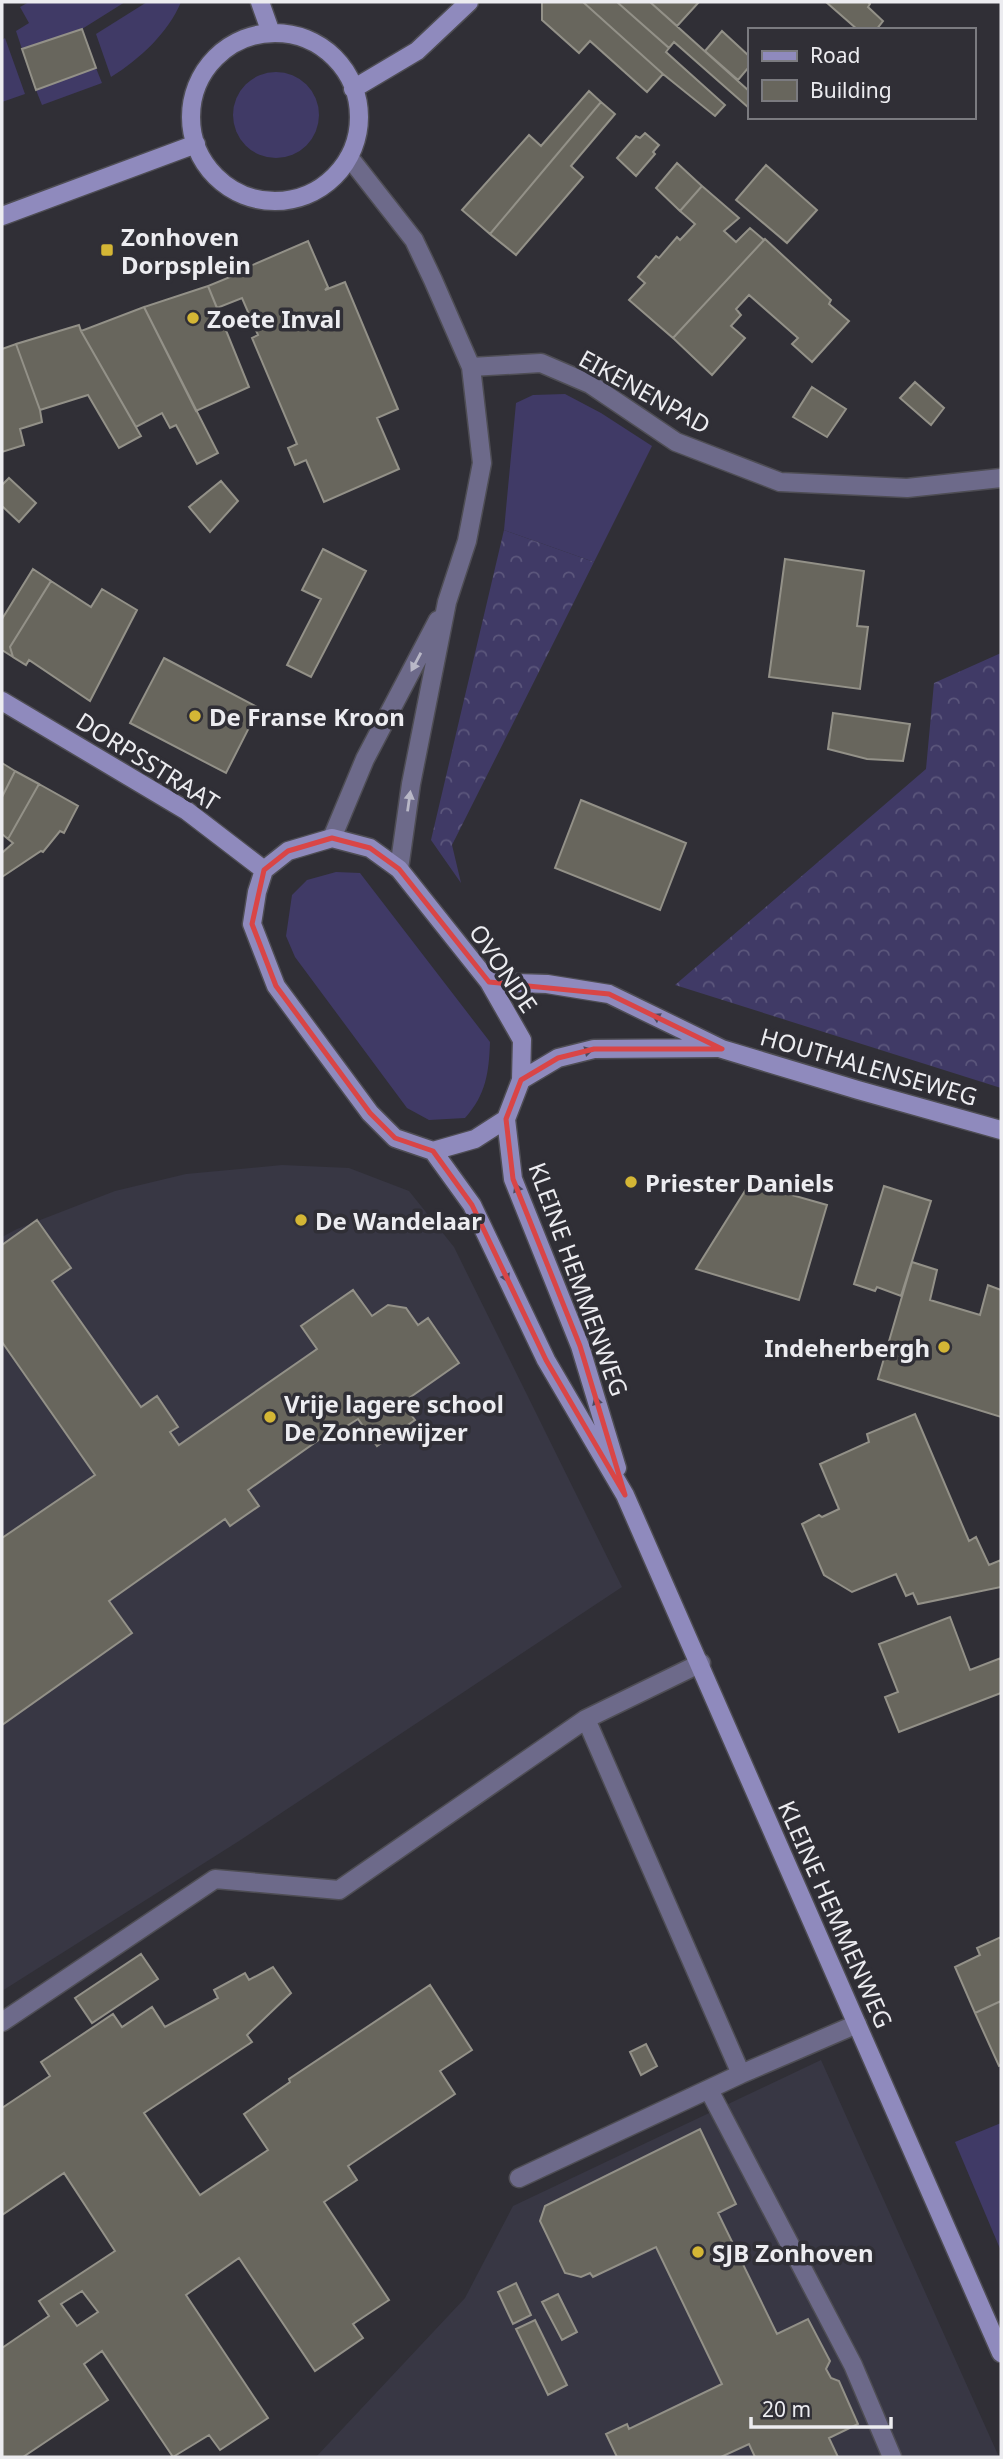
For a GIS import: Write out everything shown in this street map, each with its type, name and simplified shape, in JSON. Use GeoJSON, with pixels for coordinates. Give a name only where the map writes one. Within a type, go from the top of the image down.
{"type":"FeatureCollection","features":[{"type":"Feature","properties":{"kind":"street"},"geometry":{"type":"LineString","coordinates":[[260,2],[271,33]]}},
{"type":"Feature","properties":{"kind":"street"},"geometry":{"type":"LineString","coordinates":[[353,89],[417,51],[469,2]]}},
{"type":"Feature","properties":{"kind":"street"},"geometry":{"type":"LineString","coordinates":[[284,33],[310,40],[323,47],[346,70],[353,89],[358,119],[349,158],[335,176],[310,193],[296,198],[266,200],[251,197],[227,185],[213,174],[196,144],[191,123],[192,104],[203,73],[219,55],[239,41],[254,35],[284,33]]}},
{"type":"Feature","properties":{"kind":"street"},"geometry":{"type":"LineString","coordinates":[[2,216],[196,144]]}},
{"type":"Feature","properties":{"kind":"street"},"geometry":{"type":"LineString","coordinates":[[349,158],[414,240],[471,367],[482,463],[467,541],[447,601],[411,784],[399,869]]}},
{"type":"Feature","properties":{"kind":"street","name":"EIKENENPAD"},"geometry":{"type":"LineString","coordinates":[[471,367],[541,363],[590,384],[676,442],[780,482],[907,488],[1001,478]]}},
{"type":"Feature","properties":{"kind":"street"},"geometry":{"type":"LineString","coordinates":[[447,601],[365,759],[332,838],[288,851],[264,870],[252,924],[276,986],[370,1113],[395,1138],[433,1151],[475,1139],[506,1119]]}},
{"type":"Feature","properties":{"kind":"street","name":"DORPSSTRAAT"},"geometry":{"type":"LineString","coordinates":[[2,701],[187,811],[264,870]]}},
{"type":"Feature","properties":{"kind":"street","name":"OVONDE"},"geometry":{"type":"LineString","coordinates":[[332,838],[370,848],[399,869],[489,982],[522,1040],[521,1080],[506,1119]]}},
{"type":"Feature","properties":{"kind":"street","name":"HOUTHALENSEWEG"},"geometry":{"type":"LineString","coordinates":[[489,982],[547,984],[609,994],[722,1049],[1001,1130]]}},
{"type":"Feature","properties":{"kind":"street","name":"HOUTHALENSEWEG"},"geometry":{"type":"LineString","coordinates":[[521,1080],[558,1058],[594,1049],[722,1049]]}},
{"type":"Feature","properties":{"kind":"street","name":"KLEINE HEMMENWEG"},"geometry":{"type":"LineString","coordinates":[[506,1119],[513,1179],[580,1346],[625,1495]]}},
{"type":"Feature","properties":{"kind":"street","name":"KLEINE HEMMENWEG"},"geometry":{"type":"LineString","coordinates":[[433,1151],[472,1205],[546,1360],[625,1495],[701,1663],[1001,2353]]}},
{"type":"Feature","properties":{"kind":"street"},"geometry":{"type":"LineString","coordinates":[[2,2022],[215,1880],[339,1890],[586,1719],[701,1663]]}},
{"type":"Feature","properties":{"kind":"street"},"geometry":{"type":"LineString","coordinates":[[586,1719],[741,2074]]}},
{"type":"Feature","properties":{"kind":"street"},"geometry":{"type":"LineString","coordinates":[[519,2178],[741,2074],[858,2024]]}},
{"type":"Feature","properties":{"kind":"street"},"geometry":{"type":"LineString","coordinates":[[709,2090],[853,2365],[892,2457]]}},
{"type":"Feature","properties":{"kind":"highlighted area"},"geometry":{"type":"Polygon","coordinates":[[[332,838],[370,848],[399,869],[489,982],[609,994],[722,1049],[594,1049],[558,1058],[521,1080],[506,1119],[513,1179],[580,1346],[625,1495],[546,1360],[472,1205],[433,1151],[395,1138],[370,1113],[276,986],[252,924],[264,870],[288,851],[332,838]]]}},
{"type":"Feature","properties":{"kind":"shaded area","name":"Vrije lagere school De Zonnewijzer"},"geometry":{"type":"Polygon","coordinates":[[[282,1165],[349,1168],[409,1191],[454,1247],[622,1587],[239,1841],[2,1991],[2,1237],[115,1191],[186,1174],[282,1165]]]}},
{"type":"Feature","properties":{"kind":"shaded area","name":"SJB Zonhoven"},"geometry":{"type":"Polygon","coordinates":[[[821,2060],[999,2457],[316,2457],[465,2298],[513,2206],[821,2060]]]}},
{"type":"Feature","properties":{"kind":"green space"},"geometry":{"type":"Polygon","coordinates":[[[29,2],[125,2],[82,29],[22,49],[16,31],[29,23],[20,7],[29,2]]]}},
{"type":"Feature","properties":{"kind":"green space"},"geometry":{"type":"Polygon","coordinates":[[[147,2],[181,2],[161,35],[111,77],[96,34],[147,2]]]}},
{"type":"Feature","properties":{"kind":"green space"},"geometry":{"type":"Polygon","coordinates":[[[5,38],[25,94],[2,102],[2,40],[5,38]]]}},
{"type":"Feature","properties":{"kind":"green space"},"geometry":{"type":"Polygon","coordinates":[[[96,68],[102,83],[42,105],[36,90],[96,68]]]}},
{"type":"Feature","properties":{"kind":"green space"},"geometry":{"type":"Polygon","coordinates":[[[276,72],[292,76],[306,85],[315,99],[319,115],[315,131],[306,145],[292,154],[276,158],[260,154],[246,145],[237,131],[233,115],[237,99],[246,85],[260,76],[276,72]]]}},
{"type":"Feature","properties":{"kind":"green space"},"geometry":{"type":"Polygon","coordinates":[[[565,394],[601,413],[652,446],[594,562],[504,530],[516,403],[533,395],[565,394]]]}},
{"type":"Feature","properties":{"kind":"green space"},"geometry":{"type":"Polygon","coordinates":[[[504,530],[594,562],[452,845],[461,883],[431,840],[504,530]]]}},
{"type":"Feature","properties":{"kind":"green space"},"geometry":{"type":"Polygon","coordinates":[[[1001,653],[1001,1088],[675,985],[926,769],[934,683],[1001,653]]]}},
{"type":"Feature","properties":{"kind":"green space"},"geometry":{"type":"Polygon","coordinates":[[[336,872],[360,873],[490,1042],[485,1083],[478,1101],[465,1118],[429,1120],[407,1108],[295,957],[286,936],[292,895],[307,880],[336,872]]]}},
{"type":"Feature","properties":{"kind":"green space"},"geometry":{"type":"Polygon","coordinates":[[[1001,2123],[1001,2251],[955,2142],[1001,2123]]]}},
{"type":"Feature","properties":{"kind":"building"},"geometry":{"type":"Polygon","coordinates":[[[542,2],[583,2],[663,74],[647,92],[590,41],[579,53],[542,20],[542,2]]]}},
{"type":"Feature","properties":{"kind":"building"},"geometry":{"type":"Polygon","coordinates":[[[583,2],[617,2],[669,48],[666,52],[725,105],[715,116],[663,74],[583,2]]]}},
{"type":"Feature","properties":{"kind":"building"},"geometry":{"type":"Polygon","coordinates":[[[617,2],[650,2],[748,90],[748,107],[674,42],[669,48],[617,2]]]}},
{"type":"Feature","properties":{"kind":"building"},"geometry":{"type":"Polygon","coordinates":[[[650,2],[699,2],[677,26],[650,2]]]}},
{"type":"Feature","properties":{"kind":"building"},"geometry":{"type":"Polygon","coordinates":[[[826,2],[868,2],[868,7],[883,21],[878,28],[856,28],[826,2]]]}},
{"type":"Feature","properties":{"kind":"building"},"geometry":{"type":"Polygon","coordinates":[[[82,29],[96,68],[36,90],[22,49],[82,29]]]}},
{"type":"Feature","properties":{"kind":"building"},"geometry":{"type":"Polygon","coordinates":[[[722,31],[748,55],[748,68],[738,80],[705,51],[722,31]]]}},
{"type":"Feature","properties":{"kind":"building"},"geometry":{"type":"Polygon","coordinates":[[[589,91],[601,102],[490,234],[462,210],[529,135],[541,146],[589,91]]]}},
{"type":"Feature","properties":{"kind":"building"},"geometry":{"type":"Polygon","coordinates":[[[601,102],[615,114],[571,166],[583,177],[516,255],[490,234],[601,102]]]}},
{"type":"Feature","properties":{"kind":"building"},"geometry":{"type":"Polygon","coordinates":[[[645,133],[659,145],[653,152],[655,154],[636,176],[617,158],[636,136],[640,138],[645,133]]]}},
{"type":"Feature","properties":{"kind":"building"},"geometry":{"type":"Polygon","coordinates":[[[677,163],[702,186],[680,211],[656,188],[677,163]]]}},
{"type":"Feature","properties":{"kind":"building"},"geometry":{"type":"Polygon","coordinates":[[[766,165],[817,210],[787,243],[736,200],[766,165]]]}},
{"type":"Feature","properties":{"kind":"building"},"geometry":{"type":"Polygon","coordinates":[[[702,186],[739,218],[724,231],[736,242],[750,228],[764,240],[673,338],[629,300],[645,283],[638,277],[656,256],[659,258],[677,237],[680,240],[695,224],[680,211],[702,186]]]}},
{"type":"Feature","properties":{"kind":"building"},"geometry":{"type":"Polygon","coordinates":[[[765,239],[831,300],[829,304],[849,321],[812,362],[792,344],[798,338],[749,295],[736,309],[741,315],[731,326],[745,338],[712,375],[673,338],[765,239]]]}},
{"type":"Feature","properties":{"kind":"building"},"geometry":{"type":"Polygon","coordinates":[[[308,241],[328,287],[325,290],[345,282],[398,409],[377,418],[399,469],[324,502],[306,460],[295,465],[288,448],[297,444],[252,338],[258,335],[242,298],[217,308],[208,286],[308,241]]]}},
{"type":"Feature","properties":{"kind":"building"},"geometry":{"type":"Polygon","coordinates":[[[208,286],[249,387],[196,411],[144,307],[208,286]]]}},
{"type":"Feature","properties":{"kind":"building"},"geometry":{"type":"Polygon","coordinates":[[[144,307],[218,453],[197,464],[176,425],[170,428],[162,413],[136,427],[81,331],[144,307]]]}},
{"type":"Feature","properties":{"kind":"building"},"geometry":{"type":"Polygon","coordinates":[[[79,325],[141,436],[119,448],[88,395],[40,410],[16,344],[79,325]]]}},
{"type":"Feature","properties":{"kind":"building"},"geometry":{"type":"Polygon","coordinates":[[[16,344],[42,422],[20,429],[24,445],[2,452],[2,349],[16,344]]]}},
{"type":"Feature","properties":{"kind":"building"},"geometry":{"type":"Polygon","coordinates":[[[915,382],[944,408],[931,425],[900,398],[915,382]]]}},
{"type":"Feature","properties":{"kind":"building"},"geometry":{"type":"Polygon","coordinates":[[[812,387],[846,409],[827,437],[793,417],[812,387]]]}},
{"type":"Feature","properties":{"kind":"building"},"geometry":{"type":"Polygon","coordinates":[[[9,478],[36,503],[19,522],[2,506],[2,485],[9,478]]]}},
{"type":"Feature","properties":{"kind":"building"},"geometry":{"type":"Polygon","coordinates":[[[221,481],[238,501],[210,532],[189,507],[221,481]]]}},
{"type":"Feature","properties":{"kind":"building"},"geometry":{"type":"Polygon","coordinates":[[[323,549],[366,571],[311,677],[287,665],[321,599],[302,590],[323,549]]]}},
{"type":"Feature","properties":{"kind":"building"},"geometry":{"type":"Polygon","coordinates":[[[785,559],[864,571],[857,626],[868,627],[860,689],[769,677],[785,559]]]}},
{"type":"Feature","properties":{"kind":"building"},"geometry":{"type":"Polygon","coordinates":[[[33,569],[51,581],[10,647],[13,657],[2,650],[2,619],[33,569]]]}},
{"type":"Feature","properties":{"kind":"building"},"geometry":{"type":"Polygon","coordinates":[[[51,581],[91,607],[102,589],[137,610],[90,701],[29,660],[26,665],[13,657],[10,647],[51,581]]]}},
{"type":"Feature","properties":{"kind":"building","name":"De Franse Kroon"},"geometry":{"type":"Polygon","coordinates":[[[164,658],[259,708],[226,773],[130,723],[164,658]]]}},
{"type":"Feature","properties":{"kind":"building"},"geometry":{"type":"Polygon","coordinates":[[[833,713],[910,724],[903,761],[867,759],[828,749],[833,713]]]}},
{"type":"Feature","properties":{"kind":"building"},"geometry":{"type":"Polygon","coordinates":[[[2,763],[15,771],[2,797],[2,763]]]}},
{"type":"Feature","properties":{"kind":"building"},"geometry":{"type":"Polygon","coordinates":[[[15,771],[39,784],[8,839],[2,834],[2,797],[15,771]]]}},
{"type":"Feature","properties":{"kind":"building"},"geometry":{"type":"Polygon","coordinates":[[[39,784],[78,806],[64,833],[60,831],[43,852],[2,877],[2,853],[13,843],[8,839],[39,784]]]}},
{"type":"Feature","properties":{"kind":"building"},"geometry":{"type":"Polygon","coordinates":[[[581,800],[686,843],[660,910],[555,868],[581,800]]]}},
{"type":"Feature","properties":{"kind":"building"},"geometry":{"type":"Polygon","coordinates":[[[750,1183],[827,1205],[799,1300],[696,1269],[750,1183]]]}},
{"type":"Feature","properties":{"kind":"building"},"geometry":{"type":"Polygon","coordinates":[[[884,1186],[931,1201],[901,1296],[877,1287],[875,1291],[854,1284],[884,1186]]]}},
{"type":"Feature","properties":{"kind":"building"},"geometry":{"type":"Polygon","coordinates":[[[37,1220],[71,1268],[52,1281],[141,1407],[157,1396],[178,1427],[170,1432],[179,1445],[317,1349],[301,1326],[353,1290],[372,1316],[388,1305],[406,1308],[418,1325],[428,1318],[459,1363],[402,1403],[415,1420],[377,1446],[358,1419],[339,1431],[337,1427],[248,1490],[259,1506],[230,1526],[225,1519],[109,1601],[132,1633],[2,1725],[2,1538],[95,1475],[2,1342],[2,1245],[37,1220]]]}},
{"type":"Feature","properties":{"kind":"building","name":"Indeherbergh"},"geometry":{"type":"Polygon","coordinates":[[[912,1262],[937,1270],[930,1300],[980,1315],[988,1285],[1001,1290],[1001,1417],[878,1379],[912,1262]]]}},
{"type":"Feature","properties":{"kind":"building"},"geometry":{"type":"Polygon","coordinates":[[[915,1414],[969,1541],[976,1537],[989,1565],[1001,1560],[1001,1587],[918,1604],[913,1593],[906,1596],[896,1574],[852,1592],[824,1575],[802,1524],[839,1509],[820,1464],[869,1442],[867,1434],[915,1414]]]}},
{"type":"Feature","properties":{"kind":"building"},"geometry":{"type":"Polygon","coordinates":[[[950,1617],[970,1670],[1001,1658],[1001,1693],[899,1732],[885,1697],[898,1692],[879,1644],[950,1617]]]}},
{"type":"Feature","properties":{"kind":"building"},"geometry":{"type":"Polygon","coordinates":[[[1001,1937],[1001,2001],[975,2013],[955,1967],[980,1955],[977,1948],[1001,1937]]]}},
{"type":"Feature","properties":{"kind":"building"},"geometry":{"type":"Polygon","coordinates":[[[141,1954],[158,1979],[92,2023],[75,1998],[141,1954]]]}},
{"type":"Feature","properties":{"kind":"building"},"geometry":{"type":"Polygon","coordinates":[[[273,1967],[291,1993],[247,2035],[252,2042],[144,2113],[200,2195],[268,2150],[244,2114],[290,2082],[289,2079],[430,1985],[472,2050],[440,2071],[455,2094],[348,2166],[357,2180],[324,2202],[389,2300],[353,2324],[363,2338],[315,2371],[239,2258],[186,2295],[268,2418],[220,2450],[209,2435],[173,2457],[102,2351],[84,2364],[108,2400],[23,2457],[2,2457],[2,2348],[49,2316],[39,2301],[115,2251],[64,2173],[2,2215],[2,2108],[50,2076],[41,2062],[113,2014],[122,2027],[152,2007],[165,2027],[218,1998],[214,1990],[245,1973],[249,1980],[273,1967]],[[82,2291],[61,2304],[77,2326],[98,2312],[82,2291]]]}},
{"type":"Feature","properties":{"kind":"building"},"geometry":{"type":"Polygon","coordinates":[[[1001,2001],[1001,2065],[999,2066],[975,2013],[1001,2001]]]}},
{"type":"Feature","properties":{"kind":"building"},"geometry":{"type":"Polygon","coordinates":[[[646,2044],[657,2066],[641,2075],[630,2052],[646,2044]]]}},
{"type":"Feature","properties":{"kind":"building"},"geometry":{"type":"Polygon","coordinates":[[[700,2129],[736,2204],[718,2213],[777,2334],[808,2319],[830,2361],[826,2369],[831,2378],[839,2381],[858,2424],[829,2438],[838,2457],[755,2457],[749,2444],[721,2457],[617,2457],[606,2434],[627,2424],[629,2429],[722,2384],[656,2247],[593,2277],[590,2273],[581,2277],[565,2273],[540,2221],[545,2206],[700,2129]]]}},
{"type":"Feature","properties":{"kind":"building"},"geometry":{"type":"Polygon","coordinates":[[[516,2283],[531,2315],[513,2324],[498,2292],[516,2283]]]}},
{"type":"Feature","properties":{"kind":"building"},"geometry":{"type":"Polygon","coordinates":[[[558,2294],[577,2332],[562,2340],[542,2302],[558,2294]]]}},
{"type":"Feature","properties":{"kind":"building"},"geometry":{"type":"Polygon","coordinates":[[[535,2320],[567,2385],[548,2395],[516,2329],[535,2320]]]}},
{"type":"Feature","properties":{"kind":"place","name":"Zonhoven Dorpsplein"},"geometry":{"type":"Point","coordinates":[107,250]}},
{"type":"Feature","properties":{"kind":"place","name":"Zoete Inval"},"geometry":{"type":"Point","coordinates":[193,318]}},
{"type":"Feature","properties":{"kind":"place","name":"De Franse Kroon"},"geometry":{"type":"Point","coordinates":[195,716]}},
{"type":"Feature","properties":{"kind":"place","name":"Priester Daniels"},"geometry":{"type":"Point","coordinates":[631,1182]}},
{"type":"Feature","properties":{"kind":"place","name":"De Wandelaar"},"geometry":{"type":"Point","coordinates":[301,1220]}},
{"type":"Feature","properties":{"kind":"place","name":"Indeherbergh"},"geometry":{"type":"Point","coordinates":[944,1347]}},
{"type":"Feature","properties":{"kind":"place","name":"Vrije lagere school De Zonnewijzer"},"geometry":{"type":"Point","coordinates":[270,1417]}},
{"type":"Feature","properties":{"kind":"place","name":"SJB Zonhoven"},"geometry":{"type":"Point","coordinates":[698,2252]}}]}
